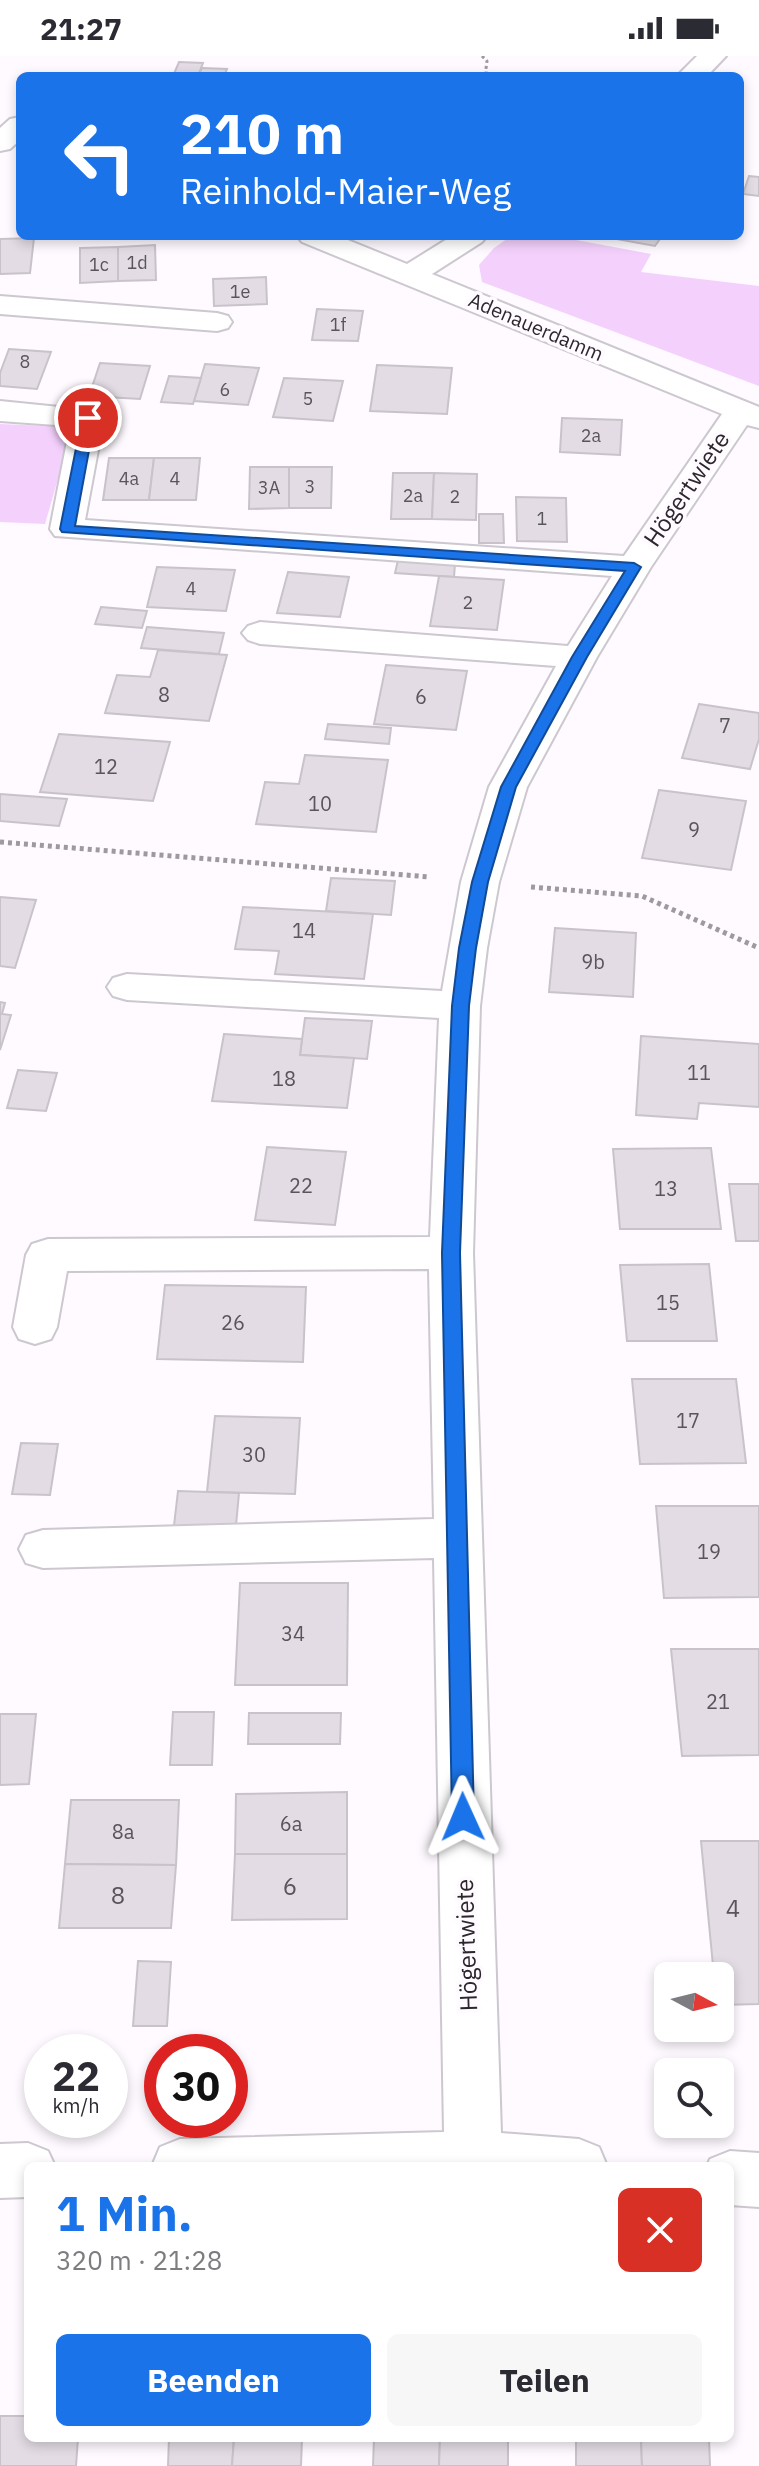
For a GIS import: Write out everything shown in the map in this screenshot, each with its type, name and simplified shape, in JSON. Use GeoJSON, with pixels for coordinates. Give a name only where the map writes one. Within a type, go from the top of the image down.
{"type":"FeatureCollection","features":[{"type":"Feature","properties":{"kind":"street"},"geometry":{"type":"LineString","coordinates":[[695,72],[713,56]]}},
{"type":"Feature","properties":{"kind":"street"},"geometry":{"type":"LineString","coordinates":[[0,143],[16,126]]}},
{"type":"Feature","properties":{"kind":"street","name":"Adenauerdamm"},"geometry":{"type":"LineString","coordinates":[[322,240],[749,415]]}},
{"type":"Feature","properties":{"kind":"street"},"geometry":{"type":"LineString","coordinates":[[410,275],[466,240]]}},
{"type":"Feature","properties":{"kind":"street"},"geometry":{"type":"LineString","coordinates":[[0,305],[217,322]]}},
{"type":"Feature","properties":{"kind":"street"},"geometry":{"type":"LineString","coordinates":[[0,411],[88,418],[67,529],[634,567]]}},
{"type":"Feature","properties":{"kind":"street","name":"Högertwiete"},"geometry":{"type":"LineString","coordinates":[[473,2158],[451,1253],[460,1006],[480,882],[508,787],[579,657],[634,567],[749,415]]}},
{"type":"Feature","properties":{"kind":"street"},"geometry":{"type":"LineString","coordinates":[[260,633],[579,657]]}},
{"type":"Feature","properties":{"kind":"street"},"geometry":{"type":"LineString","coordinates":[[127,987],[460,1006]]}},
{"type":"Feature","properties":{"kind":"street"},"geometry":{"type":"LineString","coordinates":[[35,1327],[48,1255],[451,1253]]}},
{"type":"Feature","properties":{"kind":"street"},"geometry":{"type":"LineString","coordinates":[[43,1549],[456,1538]]}},
{"type":"Feature","properties":{"kind":"street"},"geometry":{"type":"LineString","coordinates":[[326,2162],[473,2158],[526,2162]]}},
{"type":"Feature","properties":{"kind":"street"},"geometry":{"type":"LineString","coordinates":[[0,2171],[24,2170]]}},
{"type":"Feature","properties":{"kind":"street"},"geometry":{"type":"LineString","coordinates":[[734,2178],[759,2180]]}},
{"type":"Feature","properties":{"kind":"path"},"geometry":{"type":"LineString","coordinates":[[0,842],[642,896],[759,948]]}},
{"type":"Feature","properties":{"kind":"shaded area"},"geometry":{"type":"Polygon","coordinates":[[[505,240],[576,240],[651,254],[641,272],[759,286],[759,386],[482,282],[479,265],[505,240]]]}},
{"type":"Feature","properties":{"kind":"shaded area"},"geometry":{"type":"Polygon","coordinates":[[[0,424],[73,427],[45,524],[0,522],[0,424]]]}},
{"type":"Feature","properties":{"kind":"building"},"geometry":{"type":"Polygon","coordinates":[[[179,62],[203,63],[200,72],[175,72],[179,62]]]}},
{"type":"Feature","properties":{"kind":"building"},"geometry":{"type":"Polygon","coordinates":[[[202,68],[227,69],[226,72],[200,72],[202,68]]]}},
{"type":"Feature","properties":{"kind":"building"},"geometry":{"type":"Polygon","coordinates":[[[749,176],[759,177],[759,196],[744,194],[749,176]]]}},
{"type":"Feature","properties":{"kind":"building"},"geometry":{"type":"Polygon","coordinates":[[[0,239],[34,240],[30,273],[0,274],[0,239]]]}},
{"type":"Feature","properties":{"kind":"building"},"geometry":{"type":"Polygon","coordinates":[[[622,240],[659,240],[655,246],[622,240]]]}},
{"type":"Feature","properties":{"kind":"building"},"geometry":{"type":"Polygon","coordinates":[[[155,245],[156,280],[118,281],[118,247],[155,245]]]}},
{"type":"Feature","properties":{"kind":"building"},"geometry":{"type":"Polygon","coordinates":[[[118,247],[118,281],[80,283],[80,248],[118,247]]]}},
{"type":"Feature","properties":{"kind":"building"},"geometry":{"type":"Polygon","coordinates":[[[266,277],[267,304],[214,306],[213,279],[266,277]]]}},
{"type":"Feature","properties":{"kind":"building"},"geometry":{"type":"Polygon","coordinates":[[[317,309],[363,311],[358,341],[312,340],[317,309]]]}},
{"type":"Feature","properties":{"kind":"building"},"geometry":{"type":"Polygon","coordinates":[[[9,349],[51,352],[37,389],[0,386],[0,373],[9,349]]]}},
{"type":"Feature","properties":{"kind":"building"},"geometry":{"type":"Polygon","coordinates":[[[100,363],[150,366],[140,399],[89,396],[100,363]]]}},
{"type":"Feature","properties":{"kind":"building"},"geometry":{"type":"Polygon","coordinates":[[[205,364],[259,368],[248,405],[194,401],[205,364]]]}},
{"type":"Feature","properties":{"kind":"building"},"geometry":{"type":"Polygon","coordinates":[[[377,365],[452,368],[447,414],[370,411],[377,365]]]}},
{"type":"Feature","properties":{"kind":"building"},"geometry":{"type":"Polygon","coordinates":[[[169,376],[201,378],[193,404],[161,402],[169,376]]]}},
{"type":"Feature","properties":{"kind":"building"},"geometry":{"type":"Polygon","coordinates":[[[284,378],[343,381],[333,421],[273,417],[284,378]]]}},
{"type":"Feature","properties":{"kind":"building"},"geometry":{"type":"Polygon","coordinates":[[[562,418],[622,420],[620,455],[560,452],[562,418]]]}},
{"type":"Feature","properties":{"kind":"building"},"geometry":{"type":"Polygon","coordinates":[[[109,458],[154,458],[149,500],[103,500],[109,458]]]}},
{"type":"Feature","properties":{"kind":"building"},"geometry":{"type":"Polygon","coordinates":[[[154,458],[200,458],[196,500],[149,500],[154,458]]]}},
{"type":"Feature","properties":{"kind":"building"},"geometry":{"type":"Polygon","coordinates":[[[250,467],[289,467],[289,508],[249,509],[250,467]]]}},
{"type":"Feature","properties":{"kind":"building"},"geometry":{"type":"Polygon","coordinates":[[[289,467],[332,467],[331,508],[289,508],[289,467]]]}},
{"type":"Feature","properties":{"kind":"building"},"geometry":{"type":"Polygon","coordinates":[[[393,473],[434,473],[432,519],[391,519],[393,473]]]}},
{"type":"Feature","properties":{"kind":"building"},"geometry":{"type":"Polygon","coordinates":[[[434,473],[477,474],[476,520],[432,519],[434,473]]]}},
{"type":"Feature","properties":{"kind":"building"},"geometry":{"type":"Polygon","coordinates":[[[516,497],[566,498],[567,542],[517,541],[516,497]]]}},
{"type":"Feature","properties":{"kind":"building"},"geometry":{"type":"Polygon","coordinates":[[[479,514],[503,514],[504,543],[479,543],[479,514]]]}},
{"type":"Feature","properties":{"kind":"building"},"geometry":{"type":"Polygon","coordinates":[[[398,560],[455,564],[454,577],[395,573],[398,560]]]}},
{"type":"Feature","properties":{"kind":"building"},"geometry":{"type":"Polygon","coordinates":[[[157,567],[235,570],[226,611],[147,607],[157,567]]]}},
{"type":"Feature","properties":{"kind":"building"},"geometry":{"type":"Polygon","coordinates":[[[288,572],[349,577],[340,617],[277,613],[288,572]]]}},
{"type":"Feature","properties":{"kind":"building"},"geometry":{"type":"Polygon","coordinates":[[[439,576],[504,580],[497,630],[430,626],[439,576]]]}},
{"type":"Feature","properties":{"kind":"building"},"geometry":{"type":"Polygon","coordinates":[[[101,607],[147,611],[142,628],[95,624],[101,607]]]}},
{"type":"Feature","properties":{"kind":"building"},"geometry":{"type":"Polygon","coordinates":[[[147,627],[224,633],[219,654],[141,648],[147,627]]]}},
{"type":"Feature","properties":{"kind":"building"},"geometry":{"type":"Polygon","coordinates":[[[158,650],[227,655],[209,721],[105,713],[117,675],[150,677],[158,650]]]}},
{"type":"Feature","properties":{"kind":"building"},"geometry":{"type":"Polygon","coordinates":[[[386,665],[467,671],[456,730],[374,724],[386,665]]]}},
{"type":"Feature","properties":{"kind":"building"},"geometry":{"type":"Polygon","coordinates":[[[699,704],[759,713],[759,739],[750,769],[682,758],[699,704]]]}},
{"type":"Feature","properties":{"kind":"building"},"geometry":{"type":"Polygon","coordinates":[[[328,724],[391,728],[389,744],[325,739],[328,724]]]}},
{"type":"Feature","properties":{"kind":"building"},"geometry":{"type":"Polygon","coordinates":[[[59,734],[170,742],[153,801],[40,792],[59,734]]]}},
{"type":"Feature","properties":{"kind":"building"},"geometry":{"type":"Polygon","coordinates":[[[305,755],[388,760],[376,832],[256,824],[265,782],[299,784],[305,755]]]}},
{"type":"Feature","properties":{"kind":"building"},"geometry":{"type":"Polygon","coordinates":[[[659,790],[746,801],[731,870],[642,858],[659,790]]]}},
{"type":"Feature","properties":{"kind":"building"},"geometry":{"type":"Polygon","coordinates":[[[0,794],[67,799],[59,826],[0,821],[0,794]]]}},
{"type":"Feature","properties":{"kind":"building"},"geometry":{"type":"Polygon","coordinates":[[[331,878],[395,881],[391,915],[326,911],[331,878]]]}},
{"type":"Feature","properties":{"kind":"building"},"geometry":{"type":"Polygon","coordinates":[[[0,897],[36,900],[15,968],[0,966],[0,897]]]}},
{"type":"Feature","properties":{"kind":"building"},"geometry":{"type":"Polygon","coordinates":[[[243,907],[373,914],[364,979],[275,974],[279,951],[235,949],[243,907]]]}},
{"type":"Feature","properties":{"kind":"building"},"geometry":{"type":"Polygon","coordinates":[[[555,928],[636,933],[633,997],[549,992],[555,928]]]}},
{"type":"Feature","properties":{"kind":"building"},"geometry":{"type":"Polygon","coordinates":[[[0,1002],[5,1003],[2,1014],[11,1015],[0,1050],[0,1002]]]}},
{"type":"Feature","properties":{"kind":"building"},"geometry":{"type":"Polygon","coordinates":[[[305,1018],[372,1021],[367,1059],[300,1055],[305,1018]]]}},
{"type":"Feature","properties":{"kind":"building"},"geometry":{"type":"Polygon","coordinates":[[[224,1034],[302,1039],[300,1055],[354,1058],[347,1108],[212,1101],[224,1034]]]}},
{"type":"Feature","properties":{"kind":"building"},"geometry":{"type":"Polygon","coordinates":[[[641,1036],[759,1044],[759,1107],[699,1103],[697,1119],[636,1115],[641,1036]]]}},
{"type":"Feature","properties":{"kind":"building"},"geometry":{"type":"Polygon","coordinates":[[[18,1070],[57,1073],[46,1111],[7,1108],[18,1070]]]}},
{"type":"Feature","properties":{"kind":"building"},"geometry":{"type":"Polygon","coordinates":[[[267,1147],[346,1152],[335,1225],[255,1220],[267,1147]]]}},
{"type":"Feature","properties":{"kind":"building"},"geometry":{"type":"Polygon","coordinates":[[[711,1148],[721,1229],[620,1229],[613,1149],[711,1148]]]}},
{"type":"Feature","properties":{"kind":"building"},"geometry":{"type":"Polygon","coordinates":[[[729,1184],[759,1184],[759,1241],[736,1241],[729,1184]]]}},
{"type":"Feature","properties":{"kind":"building"},"geometry":{"type":"Polygon","coordinates":[[[709,1264],[717,1341],[627,1341],[620,1265],[709,1264]]]}},
{"type":"Feature","properties":{"kind":"building"},"geometry":{"type":"Polygon","coordinates":[[[165,1285],[306,1287],[303,1362],[157,1359],[165,1285]]]}},
{"type":"Feature","properties":{"kind":"building"},"geometry":{"type":"Polygon","coordinates":[[[632,1379],[736,1379],[746,1463],[640,1464],[632,1379]]]}},
{"type":"Feature","properties":{"kind":"building"},"geometry":{"type":"Polygon","coordinates":[[[215,1416],[300,1418],[295,1494],[207,1492],[215,1416]]]}},
{"type":"Feature","properties":{"kind":"building"},"geometry":{"type":"Polygon","coordinates":[[[21,1443],[58,1444],[50,1495],[12,1494],[21,1443]]]}},
{"type":"Feature","properties":{"kind":"building"},"geometry":{"type":"Polygon","coordinates":[[[178,1491],[239,1493],[235,1536],[173,1534],[178,1491]]]}},
{"type":"Feature","properties":{"kind":"building"},"geometry":{"type":"Polygon","coordinates":[[[656,1506],[759,1506],[759,1597],[664,1598],[656,1506]]]}},
{"type":"Feature","properties":{"kind":"building"},"geometry":{"type":"Polygon","coordinates":[[[240,1583],[348,1583],[347,1685],[235,1685],[240,1583]]]}},
{"type":"Feature","properties":{"kind":"building"},"geometry":{"type":"Polygon","coordinates":[[[671,1649],[759,1649],[759,1755],[682,1756],[671,1649]]]}},
{"type":"Feature","properties":{"kind":"building"},"geometry":{"type":"Polygon","coordinates":[[[173,1712],[214,1712],[212,1765],[170,1765],[173,1712]]]}},
{"type":"Feature","properties":{"kind":"building"},"geometry":{"type":"Polygon","coordinates":[[[249,1713],[341,1713],[340,1744],[248,1744],[249,1713]]]}},
{"type":"Feature","properties":{"kind":"building"},"geometry":{"type":"Polygon","coordinates":[[[0,1714],[36,1714],[29,1784],[0,1785],[0,1714]]]}},
{"type":"Feature","properties":{"kind":"building"},"geometry":{"type":"Polygon","coordinates":[[[347,1792],[347,1854],[235,1854],[236,1794],[347,1792]]]}},
{"type":"Feature","properties":{"kind":"building"},"geometry":{"type":"Polygon","coordinates":[[[71,1800],[179,1800],[176,1865],[65,1864],[71,1800]]]}},
{"type":"Feature","properties":{"kind":"building"},"geometry":{"type":"Polygon","coordinates":[[[701,1841],[759,1841],[759,2004],[734,2005],[734,1962],[713,1962],[701,1841]]]}},
{"type":"Feature","properties":{"kind":"building"},"geometry":{"type":"Polygon","coordinates":[[[235,1854],[347,1854],[347,1919],[232,1920],[235,1854]]]}},
{"type":"Feature","properties":{"kind":"building"},"geometry":{"type":"Polygon","coordinates":[[[65,1864],[176,1865],[171,1928],[59,1928],[65,1864]]]}},
{"type":"Feature","properties":{"kind":"building"},"geometry":{"type":"Polygon","coordinates":[[[138,1961],[171,1962],[167,2026],[133,2026],[138,1961]]]}},
{"type":"Feature","properties":{"kind":"building"},"geometry":{"type":"Polygon","coordinates":[[[0,2416],[24,2416],[24,2442],[78,2442],[76,2466],[0,2466],[0,2416]]]}},
{"type":"Feature","properties":{"kind":"building"},"geometry":{"type":"Polygon","coordinates":[[[169,2442],[234,2442],[232,2466],[168,2466],[169,2442]]]}},
{"type":"Feature","properties":{"kind":"building"},"geometry":{"type":"Polygon","coordinates":[[[234,2442],[302,2442],[301,2466],[232,2466],[234,2442]]]}},
{"type":"Feature","properties":{"kind":"building"},"geometry":{"type":"Polygon","coordinates":[[[374,2442],[440,2442],[439,2466],[373,2466],[374,2442]]]}},
{"type":"Feature","properties":{"kind":"building"},"geometry":{"type":"Polygon","coordinates":[[[440,2442],[508,2442],[508,2466],[439,2466],[440,2442]]]}},
{"type":"Feature","properties":{"kind":"building"},"geometry":{"type":"Polygon","coordinates":[[[576,2442],[641,2442],[642,2466],[576,2466],[576,2442]]]}},
{"type":"Feature","properties":{"kind":"building"},"geometry":{"type":"Polygon","coordinates":[[[641,2442],[709,2442],[710,2466],[642,2466],[641,2442]]]}},
{"type":"Feature","properties":{"kind":"route"},"geometry":{"type":"LineString","coordinates":[[88,418],[67,529],[634,567],[579,657],[508,787],[480,882],[467,948],[460,1006],[451,1253],[463,1817]]}}]}
